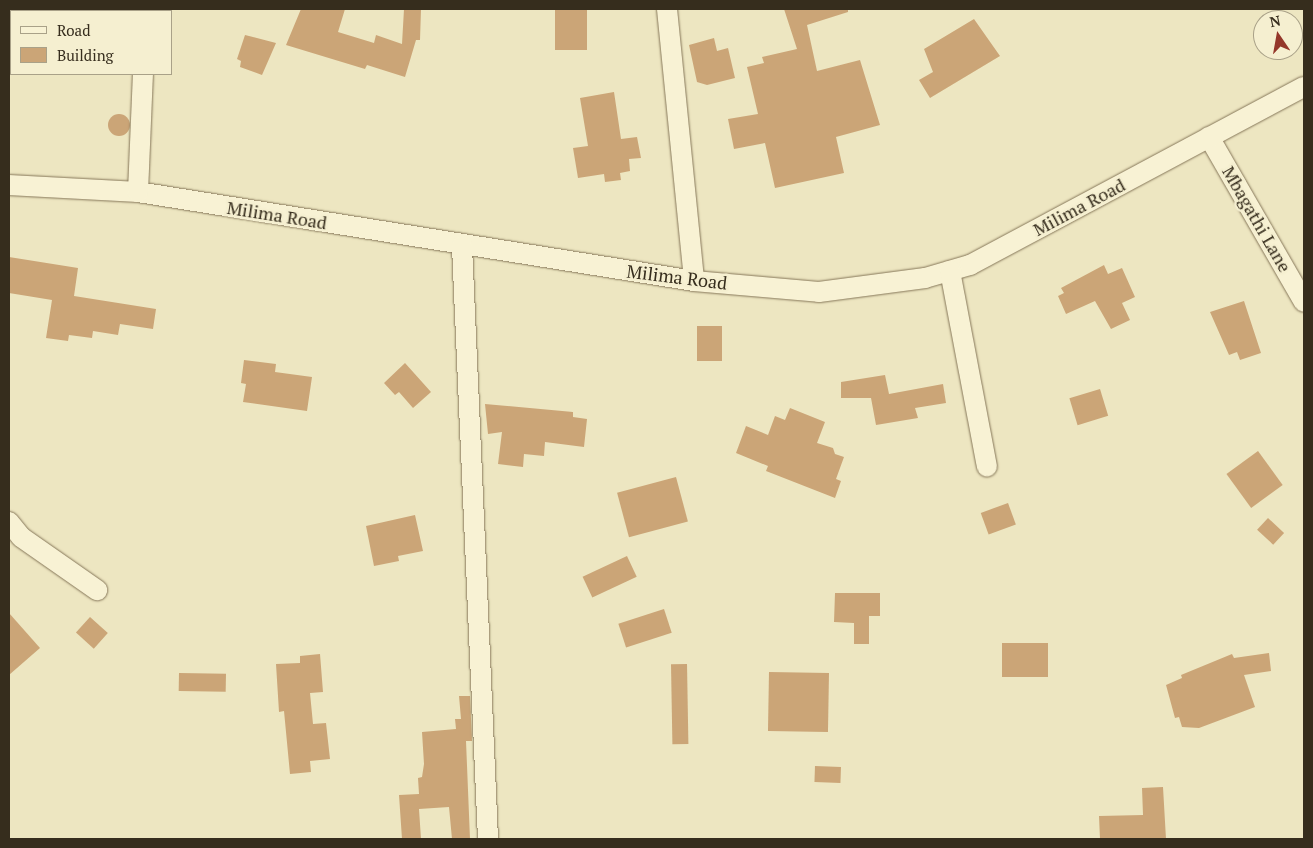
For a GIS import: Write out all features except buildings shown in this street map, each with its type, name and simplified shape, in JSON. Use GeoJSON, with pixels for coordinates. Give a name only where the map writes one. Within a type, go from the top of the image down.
{"type":"FeatureCollection","features":[{"type":"Feature","properties":{"kind":"street"},"geometry":{"type":"LineString","coordinates":[[667,9],[694,281]]}},
{"type":"Feature","properties":{"kind":"street"},"geometry":{"type":"LineString","coordinates":[[138,192],[143,75]]}},
{"type":"Feature","properties":{"kind":"street","name":"Milima Road"},"geometry":{"type":"LineString","coordinates":[[9,185],[138,192],[462,246],[694,281],[819,292],[867,288],[970,266],[1304,87]]}},
{"type":"Feature","properties":{"kind":"street","name":"Mbagathi Lane"},"geometry":{"type":"LineString","coordinates":[[1209,137],[1303,296]]}},
{"type":"Feature","properties":{"kind":"street"},"geometry":{"type":"LineString","coordinates":[[462,246],[488,839]]}},
{"type":"Feature","properties":{"kind":"street"},"geometry":{"type":"LineString","coordinates":[[950,271],[987,467]]}},
{"type":"Feature","properties":{"kind":"street"},"geometry":{"type":"LineString","coordinates":[[9,522],[21,537],[97,590]]}}]}
